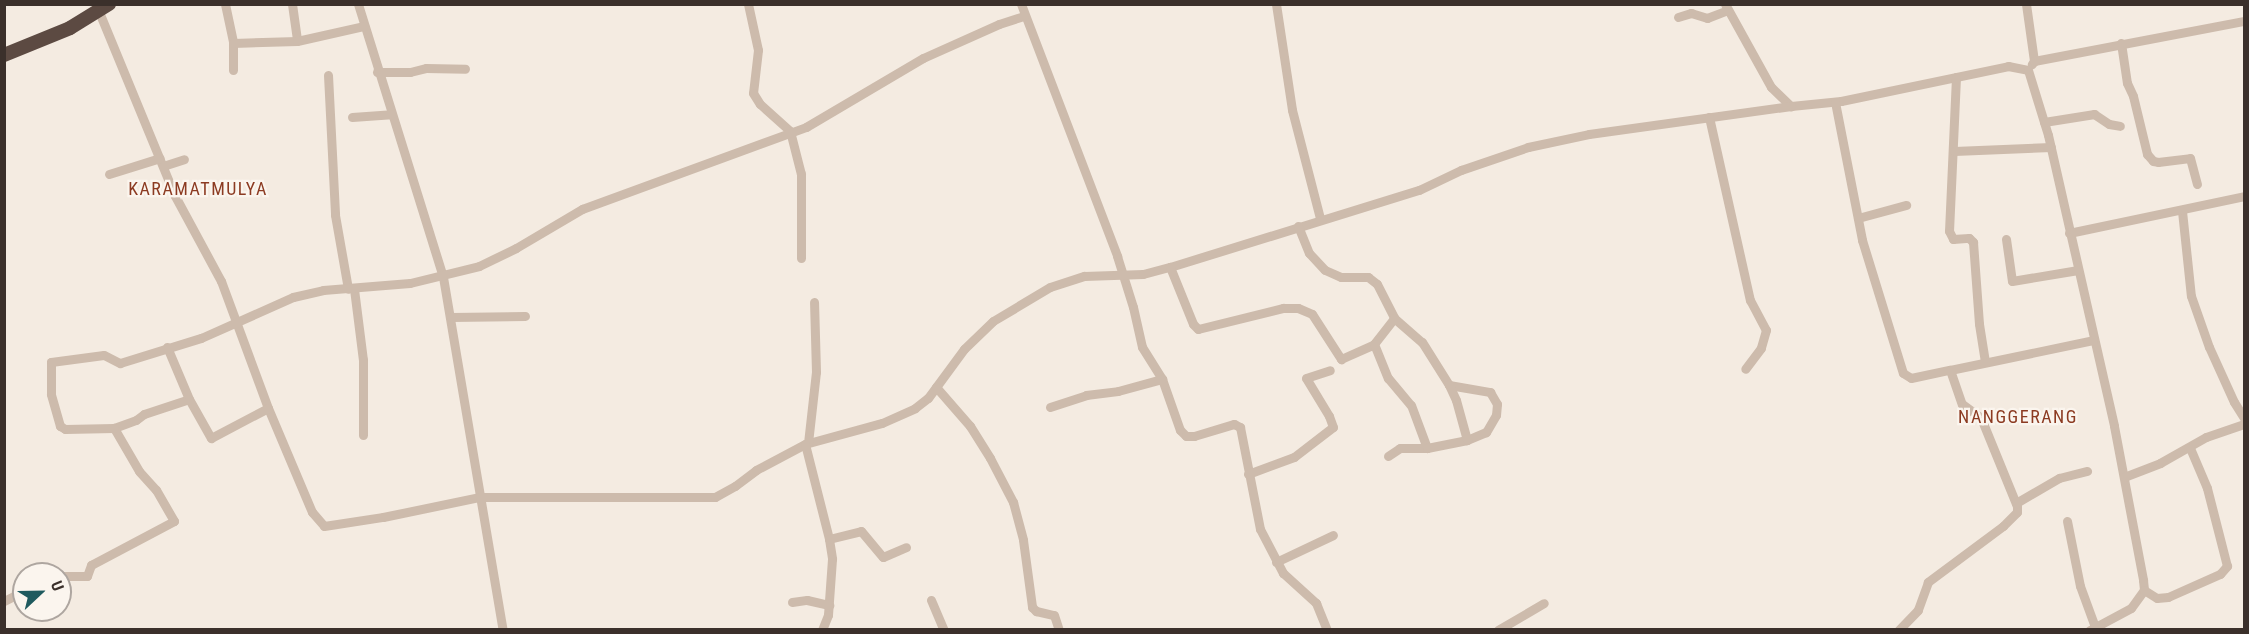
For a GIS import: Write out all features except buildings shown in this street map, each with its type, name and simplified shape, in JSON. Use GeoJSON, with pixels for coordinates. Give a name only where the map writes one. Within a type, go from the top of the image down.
{"type":"FeatureCollection","features":[{"type":"Feature","properties":{"kind":"highway"},"geometry":{"type":"LineString","coordinates":[[4,55],[70,28],[101,7]]}},
{"type":"Feature","properties":{"kind":"street"},"geometry":{"type":"LineString","coordinates":[[225,4],[233,43],[233,70]]}},
{"type":"Feature","properties":{"kind":"street"},"geometry":{"type":"LineString","coordinates":[[292,4],[297,41]]}},
{"type":"Feature","properties":{"kind":"street"},"geometry":{"type":"LineString","coordinates":[[358,4],[377,72],[443,277],[503,630]]}},
{"type":"Feature","properties":{"kind":"street"},"geometry":{"type":"LineString","coordinates":[[748,4],[758,50],[752,82],[753,93],[760,104],[790,131],[801,174],[801,258]]}},
{"type":"Feature","properties":{"kind":"street"},"geometry":{"type":"LineString","coordinates":[[1020,4],[1124,276],[1142,347],[1162,379],[1180,430],[1185,436],[1194,436],[1238,424],[1256,517],[1276,562],[1289,581],[1316,603],[1327,630]]}},
{"type":"Feature","properties":{"kind":"street"},"geometry":{"type":"LineString","coordinates":[[1276,4],[1292,110],[1320,219]]}},
{"type":"Feature","properties":{"kind":"street"},"geometry":{"type":"LineString","coordinates":[[2026,4],[2034,61],[2028,70]]}},
{"type":"Feature","properties":{"kind":"street"},"geometry":{"type":"LineString","coordinates":[[101,7],[161,162],[185,217],[221,281],[268,408],[312,512],[321,525],[383,517],[480,496],[716,497],[730,490],[756,470],[806,444],[899,416],[928,398],[964,349],[993,321],[1024,300],[1050,287],[1084,276],[1124,276],[1170,267],[1419,190],[1461,170],[1528,147],[1568,138],[1709,117],[1835,102],[2008,66],[2028,70]]}},
{"type":"Feature","properties":{"kind":"street"},"geometry":{"type":"LineString","coordinates":[[1678,17],[1691,13],[1707,18],[1727,7],[1771,87],[1791,106]]}},
{"type":"Feature","properties":{"kind":"street"},"geometry":{"type":"LineString","coordinates":[[189,399],[144,414],[136,420],[114,428],[65,429],[60,426],[51,394],[51,362],[104,355],[120,363],[201,338],[293,297],[323,290],[351,289],[443,277],[501,256],[582,209],[700,168],[790,131],[806,127],[923,58],[999,24],[1024,16]]}},
{"type":"Feature","properties":{"kind":"street"},"geometry":{"type":"LineString","coordinates":[[2034,61],[2244,21]]}},
{"type":"Feature","properties":{"kind":"street"},"geometry":{"type":"LineString","coordinates":[[233,43],[297,41],[364,26]]}},
{"type":"Feature","properties":{"kind":"street"},"geometry":{"type":"LineString","coordinates":[[2121,43],[2127,83],[2133,96],[2147,154],[2153,161],[2158,162],[2190,158],[2197,184]]}},
{"type":"Feature","properties":{"kind":"street"},"geometry":{"type":"LineString","coordinates":[[377,72],[465,69]]}},
{"type":"Feature","properties":{"kind":"street"},"geometry":{"type":"LineString","coordinates":[[2028,70],[2051,147],[2124,477],[2144,590],[2131,608],[2093,628],[2080,586],[2067,521]]}},
{"type":"Feature","properties":{"kind":"street"},"geometry":{"type":"LineString","coordinates":[[328,75],[335,215],[363,360],[363,435]]}},
{"type":"Feature","properties":{"kind":"street"},"geometry":{"type":"LineString","coordinates":[[1956,77],[1949,231],[1953,239],[1969,238],[1972,241],[1978,289],[1979,324],[1985,362]]}},
{"type":"Feature","properties":{"kind":"street"},"geometry":{"type":"LineString","coordinates":[[1835,102],[1858,218],[1903,373],[1911,378],[2094,340]]}},
{"type":"Feature","properties":{"kind":"street"},"geometry":{"type":"LineString","coordinates":[[352,117],[391,114]]}},
{"type":"Feature","properties":{"kind":"street"},"geometry":{"type":"LineString","coordinates":[[2044,122],[2094,114],[2109,124],[2120,126]]}},
{"type":"Feature","properties":{"kind":"street"},"geometry":{"type":"LineString","coordinates":[[1709,117],[1750,300],[1766,330],[1761,348],[1745,369]]}},
{"type":"Feature","properties":{"kind":"street"},"geometry":{"type":"LineString","coordinates":[[1954,151],[2051,147]]}},
{"type":"Feature","properties":{"kind":"street"},"geometry":{"type":"LineString","coordinates":[[109,174],[184,159]]}},
{"type":"Feature","properties":{"kind":"street"},"geometry":{"type":"LineString","coordinates":[[2069,233],[2182,211],[2244,196]]}},
{"type":"Feature","properties":{"kind":"street"},"geometry":{"type":"LineString","coordinates":[[1858,218],[1906,205]]}},
{"type":"Feature","properties":{"kind":"street"},"geometry":{"type":"LineString","coordinates":[[2182,211],[2191,296],[2217,365],[2244,418]]}},
{"type":"Feature","properties":{"kind":"street"},"geometry":{"type":"LineString","coordinates":[[1298,226],[1309,254],[1325,270],[1333,275],[1368,277],[1377,284],[1394,318],[1422,342],[1449,385],[1456,400],[1467,440]]}},
{"type":"Feature","properties":{"kind":"street"},"geometry":{"type":"LineString","coordinates":[[2006,239],[2012,281],[2078,270]]}},
{"type":"Feature","properties":{"kind":"street"},"geometry":{"type":"LineString","coordinates":[[1170,267],[1193,324],[1198,329],[1283,308],[1298,308],[1312,314],[1341,359],[1374,344],[1394,318]]}},
{"type":"Feature","properties":{"kind":"street"},"geometry":{"type":"LineString","coordinates":[[814,302],[816,372],[806,444],[830,539],[833,574],[829,605],[822,630]]}},
{"type":"Feature","properties":{"kind":"street"},"geometry":{"type":"LineString","coordinates":[[451,317],[525,316]]}},
{"type":"Feature","properties":{"kind":"street"},"geometry":{"type":"LineString","coordinates":[[1374,344],[1388,378],[1409,400],[1427,448]]}},
{"type":"Feature","properties":{"kind":"street"},"geometry":{"type":"LineString","coordinates":[[167,347],[189,399],[211,438],[268,408]]}},
{"type":"Feature","properties":{"kind":"street"},"geometry":{"type":"LineString","coordinates":[[1248,474],[1294,457],[1333,427],[1329,416],[1306,378],[1330,370]]}},
{"type":"Feature","properties":{"kind":"street"},"geometry":{"type":"LineString","coordinates":[[1899,630],[1918,610],[1928,582],[2004,526],[2017,512],[2016,503],[1981,418],[1962,404],[1950,370]]}},
{"type":"Feature","properties":{"kind":"street"},"geometry":{"type":"LineString","coordinates":[[1050,407],[1086,395],[1118,391],[1162,379]]}},
{"type":"Feature","properties":{"kind":"street"},"geometry":{"type":"LineString","coordinates":[[1388,456],[1400,448],[1427,448],[1467,440],[1480,435],[1490,427],[1498,410],[1495,398],[1484,388],[1449,385]]}},
{"type":"Feature","properties":{"kind":"street"},"geometry":{"type":"LineString","coordinates":[[936,387],[970,426],[1013,502],[1023,540],[1032,607],[1036,611],[1054,615],[1059,630]]}},
{"type":"Feature","properties":{"kind":"street"},"geometry":{"type":"LineString","coordinates":[[2124,477],[2146,470],[2190,448],[2206,437],[2244,424]]}},
{"type":"Feature","properties":{"kind":"street"},"geometry":{"type":"LineString","coordinates":[[72,576],[87,576],[91,566],[116,550],[174,522],[156,490],[139,471],[114,428]]}},
{"type":"Feature","properties":{"kind":"street"},"geometry":{"type":"LineString","coordinates":[[2144,590],[2157,598],[2168,597],[2220,574],[2227,566],[2227,558],[2207,488],[2190,448]]}},
{"type":"Feature","properties":{"kind":"street"},"geometry":{"type":"LineString","coordinates":[[2016,503],[2059,478],[2086,471]]}},
{"type":"Feature","properties":{"kind":"street"},"geometry":{"type":"LineString","coordinates":[[830,539],[861,531],[884,557],[906,547]]}},
{"type":"Feature","properties":{"kind":"street"},"geometry":{"type":"LineString","coordinates":[[1276,562],[1333,535]]}},
{"type":"Feature","properties":{"kind":"street"},"geometry":{"type":"LineString","coordinates":[[792,602],[807,600],[829,605]]}},
{"type":"Feature","properties":{"kind":"street"},"geometry":{"type":"LineString","coordinates":[[930,600],[944,630]]}},
{"type":"Feature","properties":{"kind":"street"},"geometry":{"type":"LineString","coordinates":[[1498,630],[1544,603]]}},
{"type":"Feature","properties":{"kind":"district","name":"KARAMATMULYA"},"geometry":{"type":"Point","coordinates":[198,189]}},
{"type":"Feature","properties":{"kind":"district","name":"NANGGERANG"},"geometry":{"type":"Point","coordinates":[2018,417]}}]}
